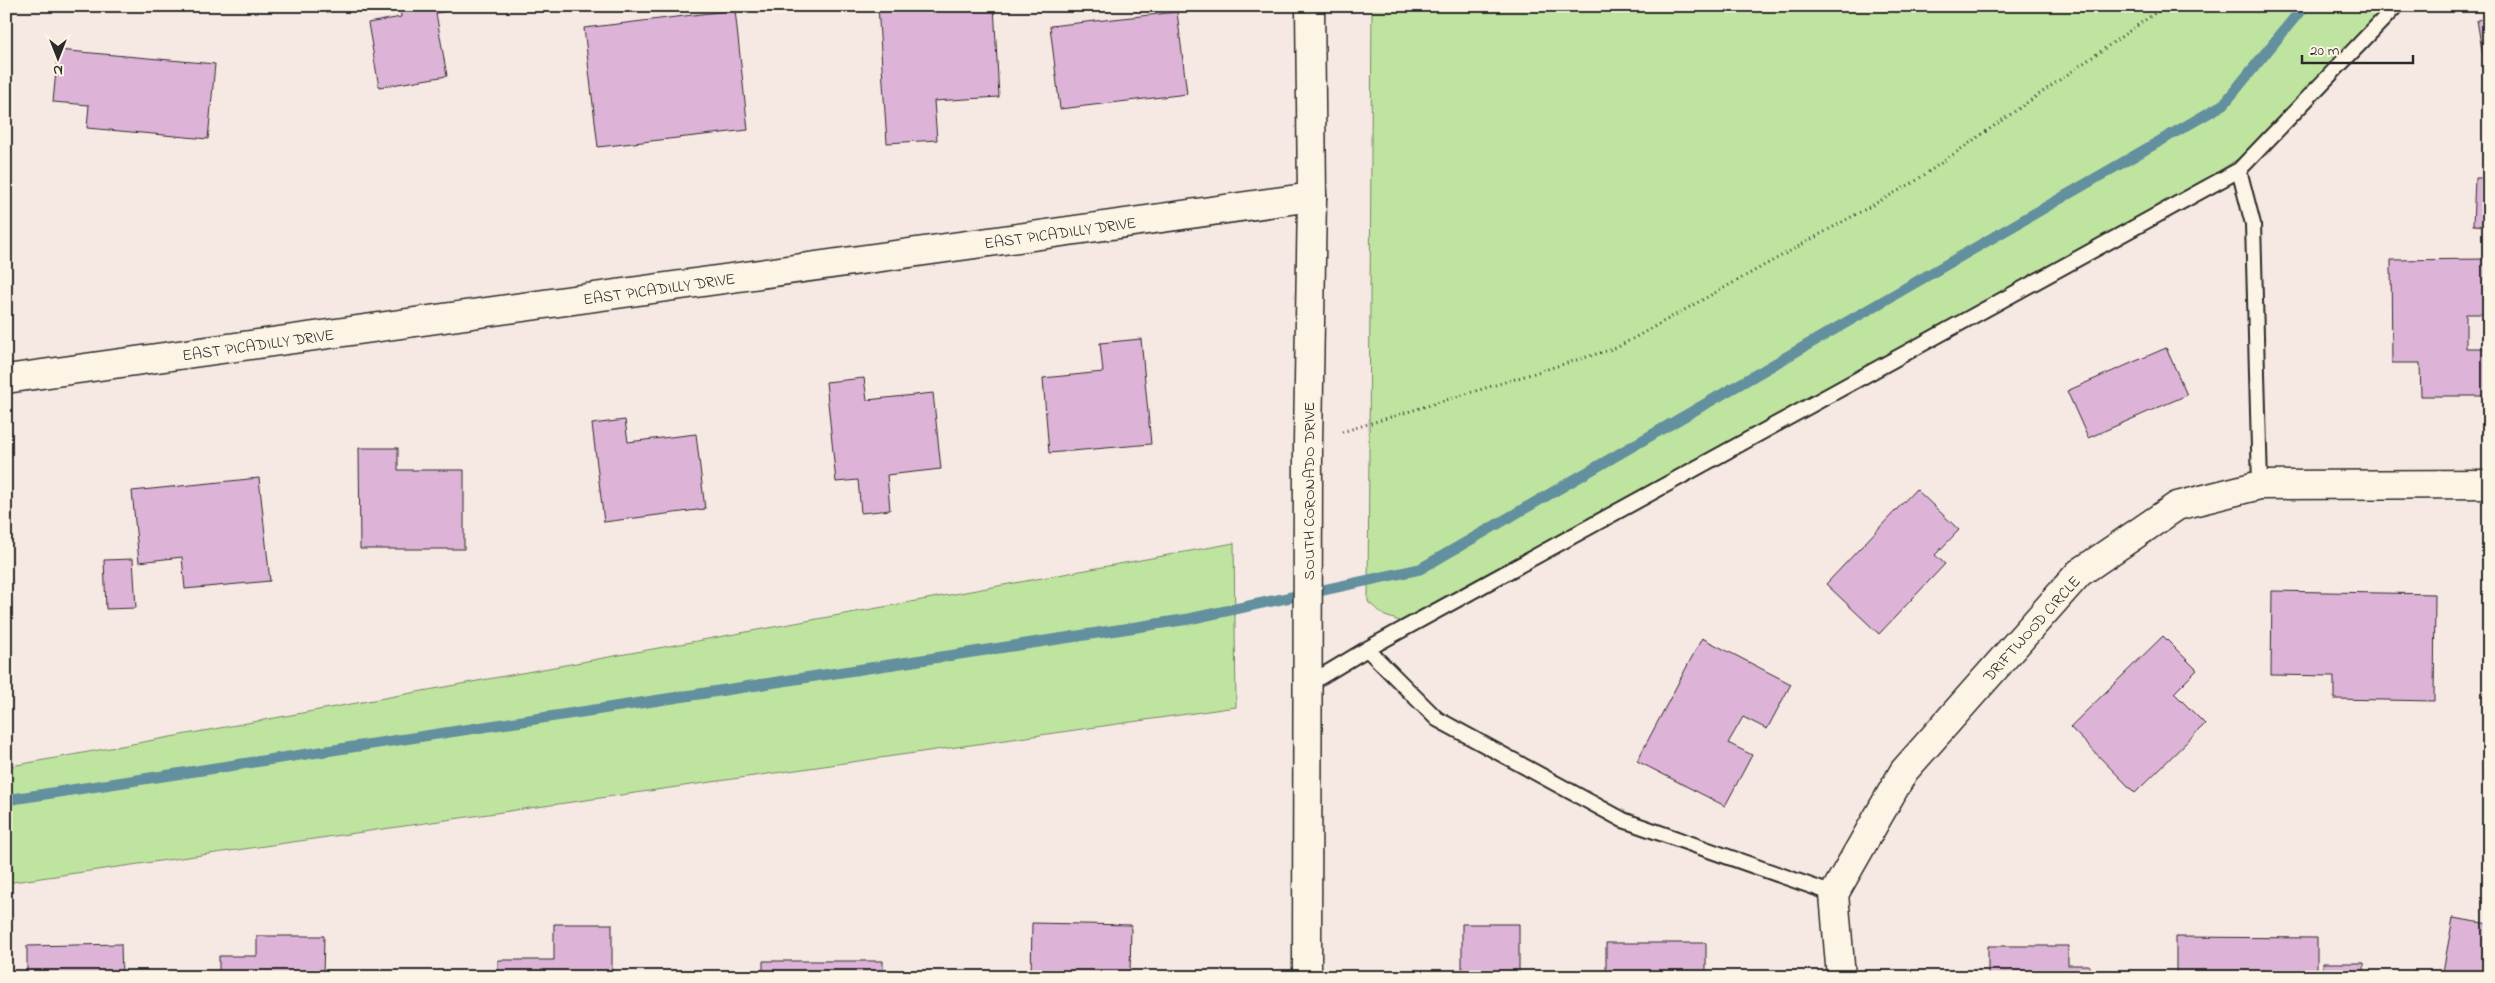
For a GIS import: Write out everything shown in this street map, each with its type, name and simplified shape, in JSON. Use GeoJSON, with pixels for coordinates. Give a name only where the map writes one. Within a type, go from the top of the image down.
{"type":"FeatureCollection","features":[{"type":"Feature","properties":{"kind":"street","name":"SOUTH CORONADO DRIVE"},"geometry":{"type":"LineString","coordinates":[[1307,977],[1308,442],[1312,197],[1310,6]]}},
{"type":"Feature","properties":{"kind":"street","name":"EAST PICADILLY DRIVE"},"geometry":{"type":"LineString","coordinates":[[6,379],[1312,197]]}},
{"type":"Feature","properties":{"kind":"street","name":"DRIFTWOOD CIRCLE"},"geometry":{"type":"LineString","coordinates":[[1834,894],[1904,771],[2079,573],[2177,506],[2260,486],[2489,484]]}},
{"type":"Feature","properties":{"kind":"street"},"geometry":{"type":"LineString","coordinates":[[1834,894],[1841,977]]}},
{"type":"Feature","properties":{"kind":"lane"},"geometry":{"type":"LineString","coordinates":[[1307,685],[1367,649],[2239,170],[2396,6]]}},
{"type":"Feature","properties":{"kind":"lane"},"geometry":{"type":"LineString","coordinates":[[2239,170],[2253,224],[2260,486]]}},
{"type":"Feature","properties":{"kind":"lane"},"geometry":{"type":"LineString","coordinates":[[1367,649],[1437,719],[1623,820],[1834,894]]}},
{"type":"Feature","properties":{"kind":"path"},"geometry":{"type":"LineString","coordinates":[[1308,442],[1616,348],[1914,182],[2165,6]]}},
{"type":"Feature","properties":{"kind":"green space"},"geometry":{"type":"Polygon","coordinates":[[[1372,6],[2390,6],[2258,146],[2205,180],[1400,621],[1385,616],[1368,602],[1372,6]]]}},
{"type":"Feature","properties":{"kind":"green space"},"geometry":{"type":"Polygon","coordinates":[[[1234,543],[1236,707],[6,883],[6,767],[1234,543]]]}},
{"type":"Feature","properties":{"kind":"building"},"geometry":{"type":"Polygon","coordinates":[[[400,6],[475,6],[436,13],[447,76],[379,87],[368,23],[401,17],[400,6]]]}},
{"type":"Feature","properties":{"kind":"building"},"geometry":{"type":"Polygon","coordinates":[[[878,6],[994,6],[999,97],[934,101],[937,140],[887,143],[878,6]]]}},
{"type":"Feature","properties":{"kind":"building"},"geometry":{"type":"Polygon","coordinates":[[[735,10],[748,130],[598,147],[584,28],[735,10]]]}},
{"type":"Feature","properties":{"kind":"building"},"geometry":{"type":"Polygon","coordinates":[[[1177,12],[1187,94],[1060,109],[1050,26],[1177,12]]]}},
{"type":"Feature","properties":{"kind":"building"},"geometry":{"type":"Polygon","coordinates":[[[2489,18],[2489,92],[2477,20],[2489,18]]]}},
{"type":"Feature","properties":{"kind":"building"},"geometry":{"type":"Polygon","coordinates":[[[58,50],[215,64],[208,139],[87,128],[89,105],[53,102],[58,50]]]}},
{"type":"Feature","properties":{"kind":"building"},"geometry":{"type":"Polygon","coordinates":[[[2475,178],[2489,178],[2489,226],[2473,225],[2475,178]]]}},
{"type":"Feature","properties":{"kind":"building"},"geometry":{"type":"Polygon","coordinates":[[[2489,259],[2489,314],[2466,314],[2466,348],[2489,348],[2489,396],[2421,396],[2420,363],[2392,363],[2391,260],[2489,259]]]}},
{"type":"Feature","properties":{"kind":"building"},"geometry":{"type":"Polygon","coordinates":[[[1141,339],[1151,444],[1049,453],[1043,378],[1103,372],[1100,343],[1141,339]]]}},
{"type":"Feature","properties":{"kind":"building"},"geometry":{"type":"Polygon","coordinates":[[[2166,348],[2187,395],[2088,438],[2067,391],[2166,348]]]}},
{"type":"Feature","properties":{"kind":"building"},"geometry":{"type":"Polygon","coordinates":[[[864,378],[867,400],[933,393],[941,469],[887,475],[890,510],[861,513],[858,480],[836,482],[826,382],[864,378]]]}},
{"type":"Feature","properties":{"kind":"building"},"geometry":{"type":"Polygon","coordinates":[[[625,420],[628,442],[696,434],[705,509],[604,522],[592,424],[625,420]]]}},
{"type":"Feature","properties":{"kind":"building"},"geometry":{"type":"Polygon","coordinates":[[[359,448],[398,448],[398,470],[464,470],[464,549],[360,549],[359,448]]]}},
{"type":"Feature","properties":{"kind":"building"},"geometry":{"type":"Polygon","coordinates":[[[259,478],[270,581],[185,589],[182,557],[139,562],[132,491],[259,478]]]}},
{"type":"Feature","properties":{"kind":"building"},"geometry":{"type":"Polygon","coordinates":[[[1916,489],[1959,530],[1935,555],[1945,564],[1879,634],[1826,584],[1916,489]]]}},
{"type":"Feature","properties":{"kind":"building"},"geometry":{"type":"Polygon","coordinates":[[[6,547],[11,611],[6,611],[6,547]]]}},
{"type":"Feature","properties":{"kind":"building"},"geometry":{"type":"Polygon","coordinates":[[[133,559],[136,608],[106,609],[104,560],[133,559]]]}},
{"type":"Feature","properties":{"kind":"building"},"geometry":{"type":"Polygon","coordinates":[[[2272,591],[2435,594],[2434,701],[2334,699],[2334,676],[2271,675],[2272,591]]]}},
{"type":"Feature","properties":{"kind":"building"},"geometry":{"type":"Polygon","coordinates":[[[2163,636],[2197,670],[2174,693],[2205,724],[2135,793],[2070,727],[2163,636]]]}},
{"type":"Feature","properties":{"kind":"building"},"geometry":{"type":"Polygon","coordinates":[[[1702,638],[1791,684],[1767,729],[1743,717],[1728,743],[1752,755],[1725,806],[1637,761],[1702,638]]]}},
{"type":"Feature","properties":{"kind":"building"},"geometry":{"type":"Polygon","coordinates":[[[2453,918],[2489,924],[2489,977],[2442,977],[2453,918]]]}},
{"type":"Feature","properties":{"kind":"building"},"geometry":{"type":"Polygon","coordinates":[[[1032,923],[1131,925],[1130,974],[1164,975],[1164,977],[1031,977],[1032,923]]]}},
{"type":"Feature","properties":{"kind":"building"},"geometry":{"type":"Polygon","coordinates":[[[554,924],[612,924],[612,977],[498,977],[498,960],[554,960],[554,924]]]}},
{"type":"Feature","properties":{"kind":"building"},"geometry":{"type":"Polygon","coordinates":[[[1462,924],[1519,924],[1519,977],[1404,977],[1404,972],[1462,972],[1462,924]]]}},
{"type":"Feature","properties":{"kind":"building"},"geometry":{"type":"Polygon","coordinates":[[[257,936],[324,936],[323,977],[219,977],[219,956],[257,956],[257,936]]]}},
{"type":"Feature","properties":{"kind":"building"},"geometry":{"type":"Polygon","coordinates":[[[2176,937],[2317,938],[2317,977],[2176,977],[2176,937]]]}},
{"type":"Feature","properties":{"kind":"building"},"geometry":{"type":"Polygon","coordinates":[[[1606,943],[1706,943],[1706,977],[1606,977],[1606,943]]]}},
{"type":"Feature","properties":{"kind":"building"},"geometry":{"type":"Polygon","coordinates":[[[121,944],[122,977],[27,977],[27,946],[121,944]]]}},
{"type":"Feature","properties":{"kind":"building"},"geometry":{"type":"Polygon","coordinates":[[[1988,946],[2068,946],[2068,965],[2089,965],[2089,977],[1988,977],[1988,946]]]}},
{"type":"Feature","properties":{"kind":"building"},"geometry":{"type":"Polygon","coordinates":[[[763,961],[883,961],[883,977],[763,977],[763,961]]]}},
{"type":"Feature","properties":{"kind":"building"},"geometry":{"type":"Polygon","coordinates":[[[2323,963],[2364,963],[2364,977],[2323,977],[2323,963]]]}},
{"type":"Feature","properties":{"kind":"waterway"},"geometry":{"type":"LineString","coordinates":[[6,800],[1189,619],[1420,569],[2224,104],[2304,6]]}}]}
